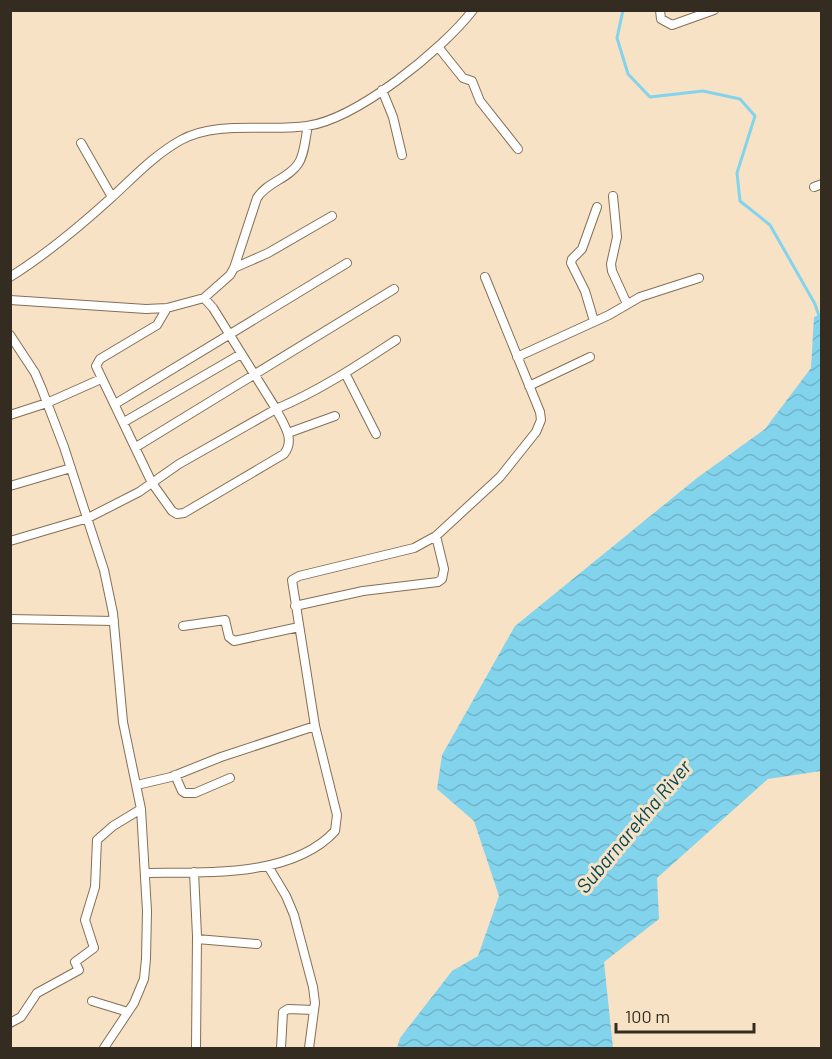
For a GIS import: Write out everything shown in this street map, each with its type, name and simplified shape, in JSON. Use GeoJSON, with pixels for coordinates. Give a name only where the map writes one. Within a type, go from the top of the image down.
{"type":"FeatureCollection","features":[{"type":"Feature","properties":{"kind":"street"},"geometry":{"type":"LineString","coordinates":[[10,277],[48,252],[157,157],[182,140],[195,134],[211,131],[308,126],[343,114],[382,90],[439,48],[473,10]]}},
{"type":"Feature","properties":{"kind":"street"},"geometry":{"type":"LineString","coordinates":[[660,10],[661,19],[672,25],[714,10]]}},
{"type":"Feature","properties":{"kind":"street"},"geometry":{"type":"LineString","coordinates":[[439,48],[463,78],[472,81],[484,107],[518,148]]}},
{"type":"Feature","properties":{"kind":"street"},"geometry":{"type":"LineString","coordinates":[[382,90],[393,117],[402,155]]}},
{"type":"Feature","properties":{"kind":"street"},"geometry":{"type":"LineString","coordinates":[[10,300],[146,309],[167,308],[204,298],[234,268],[257,198],[267,186],[297,165],[302,155],[308,126]]}},
{"type":"Feature","properties":{"kind":"street"},"geometry":{"type":"LineString","coordinates":[[81,143],[112,197]]}},
{"type":"Feature","properties":{"kind":"street"},"geometry":{"type":"LineString","coordinates":[[613,196],[617,237],[611,264],[627,304]]}},
{"type":"Feature","properties":{"kind":"street"},"geometry":{"type":"LineString","coordinates":[[594,321],[585,291],[571,263],[582,249],[597,207]]}},
{"type":"Feature","properties":{"kind":"street"},"geometry":{"type":"LineString","coordinates":[[234,268],[268,253],[333,216]]}},
{"type":"Feature","properties":{"kind":"street"},"geometry":{"type":"LineString","coordinates":[[115,404],[347,263]]}},
{"type":"Feature","properties":{"kind":"street"},"geometry":{"type":"LineString","coordinates":[[146,873],[194,872],[281,864],[303,855],[327,840],[335,831],[337,815],[315,726],[291,584],[294,578],[414,548],[436,536],[489,489],[536,432],[541,420],[540,412],[485,277]]}},
{"type":"Feature","properties":{"kind":"street"},"geometry":{"type":"LineString","coordinates":[[518,357],[627,304],[699,278]]}},
{"type":"Feature","properties":{"kind":"street"},"geometry":{"type":"LineString","coordinates":[[136,447],[394,289]]}},
{"type":"Feature","properties":{"kind":"street"},"geometry":{"type":"LineString","coordinates":[[167,308],[157,325],[98,361],[96,370],[124,422],[152,483],[172,511],[177,514],[184,513],[284,453],[290,443],[288,433],[276,409],[213,308],[204,298]]}},
{"type":"Feature","properties":{"kind":"street"},"geometry":{"type":"LineString","coordinates":[[10,334],[35,373],[47,403],[104,570],[114,621],[123,722],[141,809],[146,873],[144,979],[128,1012],[104,1048]]}},
{"type":"Feature","properties":{"kind":"street"},"geometry":{"type":"LineString","coordinates":[[10,541],[88,518],[139,492],[179,464],[345,373],[396,340]]}},
{"type":"Feature","properties":{"kind":"street"},"geometry":{"type":"LineString","coordinates":[[124,422],[241,354]]}},
{"type":"Feature","properties":{"kind":"street"},"geometry":{"type":"LineString","coordinates":[[529,386],[590,357]]}},
{"type":"Feature","properties":{"kind":"street"},"geometry":{"type":"LineString","coordinates":[[345,373],[376,434]]}},
{"type":"Feature","properties":{"kind":"street"},"geometry":{"type":"LineString","coordinates":[[10,415],[47,403],[102,379]]}},
{"type":"Feature","properties":{"kind":"street"},"geometry":{"type":"LineString","coordinates":[[288,433],[335,416]]}},
{"type":"Feature","properties":{"kind":"street"},"geometry":{"type":"LineString","coordinates":[[10,486],[71,468]]}},
{"type":"Feature","properties":{"kind":"street"},"geometry":{"type":"LineString","coordinates":[[295,606],[363,591],[438,582],[442,579],[444,569],[436,536]]}},
{"type":"Feature","properties":{"kind":"street"},"geometry":{"type":"LineString","coordinates":[[10,619],[114,621]]}},
{"type":"Feature","properties":{"kind":"street"},"geometry":{"type":"LineString","coordinates":[[183,626],[225,620],[229,638],[234,641],[299,627]]}},
{"type":"Feature","properties":{"kind":"street"},"geometry":{"type":"LineString","coordinates":[[137,785],[175,775],[220,757],[315,726]]}},
{"type":"Feature","properties":{"kind":"street"},"geometry":{"type":"LineString","coordinates":[[175,775],[182,791],[190,794],[230,778]]}},
{"type":"Feature","properties":{"kind":"street"},"geometry":{"type":"LineString","coordinates":[[10,1023],[21,1017],[37,993],[79,970],[75,962],[94,948],[85,920],[95,887],[97,840],[113,826],[141,809]]}},
{"type":"Feature","properties":{"kind":"street"},"geometry":{"type":"LineString","coordinates":[[268,866],[286,896],[294,915],[313,987],[314,1010],[309,1048]]}},
{"type":"Feature","properties":{"kind":"street"},"geometry":{"type":"LineString","coordinates":[[194,872],[197,939],[196,1048]]}},
{"type":"Feature","properties":{"kind":"street"},"geometry":{"type":"LineString","coordinates":[[197,939],[258,944]]}},
{"type":"Feature","properties":{"kind":"street"},"geometry":{"type":"LineString","coordinates":[[92,1001],[128,1012]]}},
{"type":"Feature","properties":{"kind":"street"},"geometry":{"type":"LineString","coordinates":[[281,1048],[283,1012],[314,1010]]}},
{"type":"Feature","properties":{"kind":"water","name":"Subarnarekha River"},"geometry":{"type":"Polygon","coordinates":[[[821,314],[821,771],[768,779],[657,878],[659,919],[604,962],[613,1048],[397,1048],[400,1038],[452,971],[478,956],[499,896],[474,821],[437,789],[442,755],[515,626],[697,478],[765,429],[811,368],[814,317],[821,314]]]}},
{"type":"Feature","properties":{"kind":"waterway"},"geometry":{"type":"LineString","coordinates":[[623,10],[617,38],[628,74],[650,97],[703,91],[740,99],[755,116],[737,173],[740,201],[770,225],[815,304],[822,325]]}}]}
